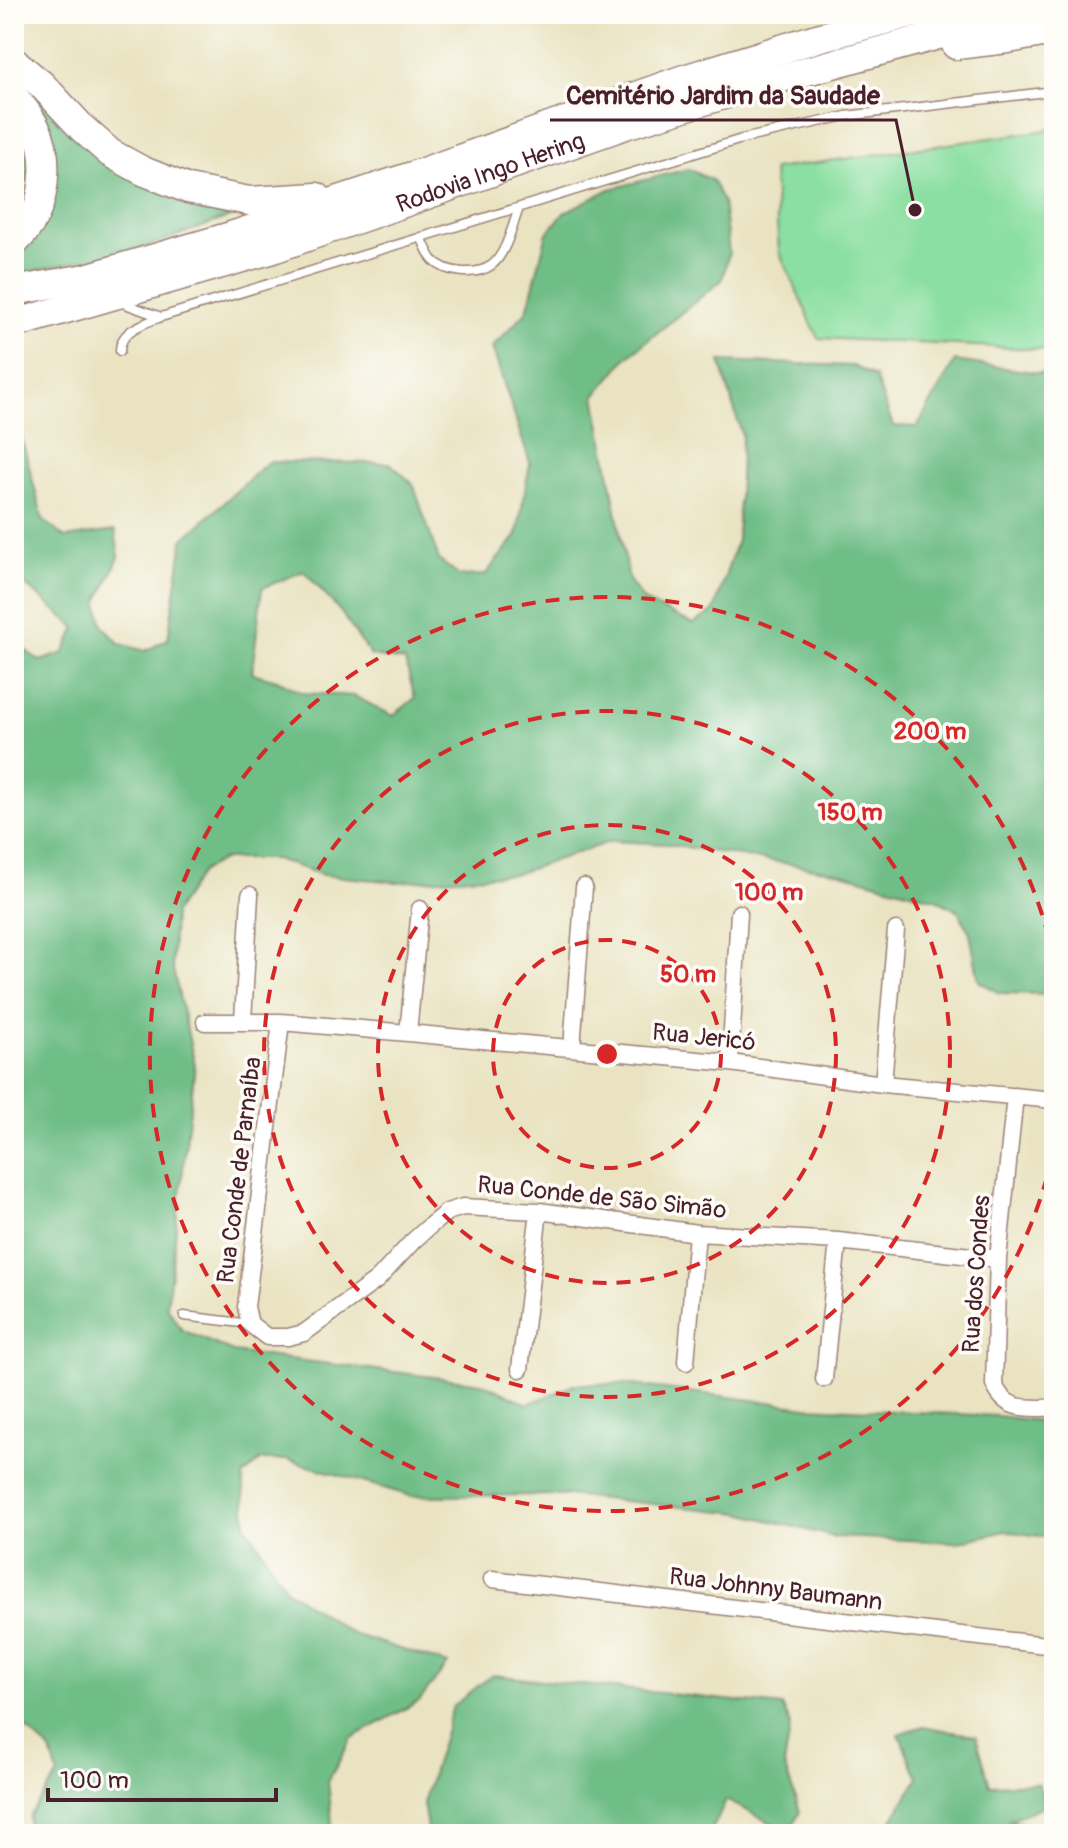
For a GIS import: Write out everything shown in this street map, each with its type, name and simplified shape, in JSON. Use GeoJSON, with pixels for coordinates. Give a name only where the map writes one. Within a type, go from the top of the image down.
{"type":"FeatureCollection","features":[{"type":"Feature","properties":{"kind":"highway","name":"Rodovia Ingo Hering"},"geometry":{"type":"LineString","coordinates":[[14,291],[86,278],[228,237],[412,176],[681,80],[908,14]]}},
{"type":"Feature","properties":{"kind":"highway","name":"Rodovia Ingo Hering"},"geometry":{"type":"LineString","coordinates":[[14,324],[270,250],[628,124],[763,83],[1015,14]]}},
{"type":"Feature","properties":{"kind":"highway"},"geometry":{"type":"LineString","coordinates":[[860,56],[1054,31]]}},
{"type":"Feature","properties":{"kind":"highway"},"geometry":{"type":"LineString","coordinates":[[14,62],[42,85],[110,153],[143,171],[188,189],[249,201],[317,198],[412,176]]}},
{"type":"Feature","properties":{"kind":"highway"},"geometry":{"type":"LineString","coordinates":[[14,97],[28,114],[38,134],[44,169],[36,210],[28,227],[14,243]]}},
{"type":"Feature","properties":{"kind":"highway"},"geometry":{"type":"LineString","coordinates":[[14,336],[76,307]]}},
{"type":"Feature","properties":{"kind":"street"},"geometry":{"type":"LineString","coordinates":[[572,1048],[584,887]]}},
{"type":"Feature","properties":{"kind":"street"},"geometry":{"type":"LineString","coordinates":[[243,1021],[250,895]]}},
{"type":"Feature","properties":{"kind":"street"},"geometry":{"type":"LineString","coordinates":[[408,1033],[420,909]]}},
{"type":"Feature","properties":{"kind":"street"},"geometry":{"type":"LineString","coordinates":[[730,1063],[739,913]]}},
{"type":"Feature","properties":{"kind":"street"},"geometry":{"type":"LineString","coordinates":[[883,1084],[896,930]]}},
{"type":"Feature","properties":{"kind":"street","name":"Rua Jericó"},"geometry":{"type":"LineString","coordinates":[[205,1022],[281,1022],[572,1048],[730,1063],[883,1084],[1054,1100]]}},
{"type":"Feature","properties":{"kind":"street","name":"Rua Conde de Parnaíba"},"geometry":{"type":"LineString","coordinates":[[250,1324],[246,1307],[281,1022]]}},
{"type":"Feature","properties":{"kind":"street","name":"Rua dos Condes"},"geometry":{"type":"LineString","coordinates":[[1015,1096],[998,1259],[994,1384],[999,1396],[1010,1406],[1054,1408]]}},
{"type":"Feature","properties":{"kind":"street","name":"Rua Conde de São Simão"},"geometry":{"type":"LineString","coordinates":[[250,1324],[267,1337],[304,1333],[377,1280],[413,1241],[447,1212],[463,1207],[539,1211],[697,1233],[838,1241],[998,1259]]}},
{"type":"Feature","properties":{"kind":"street"},"geometry":{"type":"LineString","coordinates":[[520,1369],[539,1211]]}},
{"type":"Feature","properties":{"kind":"street"},"geometry":{"type":"LineString","coordinates":[[686,1362],[697,1233]]}},
{"type":"Feature","properties":{"kind":"street"},"geometry":{"type":"LineString","coordinates":[[824,1379],[838,1241]]}},
{"type":"Feature","properties":{"kind":"street","name":"Rua Johnny Baumann"},"geometry":{"type":"LineString","coordinates":[[492,1579],[1054,1646]]}},
{"type":"Feature","properties":{"kind":"lane"},"geometry":{"type":"LineString","coordinates":[[120,351],[123,338],[139,325],[161,317],[742,139],[846,116],[1054,91]]}},
{"type":"Feature","properties":{"kind":"lane"},"geometry":{"type":"LineString","coordinates":[[421,237],[431,258],[445,269],[473,272],[493,264],[505,246],[519,208]]}},
{"type":"Feature","properties":{"kind":"lane"},"geometry":{"type":"LineString","coordinates":[[108,298],[161,317]]}},
{"type":"Feature","properties":{"kind":"lane"},"geometry":{"type":"LineString","coordinates":[[184,1316],[250,1324]]}},
{"type":"Feature","properties":{"kind":"green space"},"geometry":{"type":"Polygon","coordinates":[[[14,71],[115,168],[198,210],[232,216],[146,247],[14,275],[14,262],[39,228],[54,188],[14,86],[14,71]]]}},
{"type":"Feature","properties":{"kind":"green space"},"geometry":{"type":"Polygon","coordinates":[[[14,112],[29,141],[28,178],[14,216],[14,112]]]}},
{"type":"Feature","properties":{"kind":"green space"},"geometry":{"type":"Polygon","coordinates":[[[1054,129],[1054,350],[818,338],[779,251],[773,169],[1054,129]]]}},
{"type":"Feature","properties":{"kind":"green space"},"geometry":{"type":"Polygon","coordinates":[[[688,169],[712,180],[723,202],[729,253],[722,280],[627,357],[595,396],[629,580],[644,601],[693,624],[714,611],[737,540],[742,435],[720,361],[853,366],[875,377],[893,426],[917,427],[955,361],[1054,375],[1054,994],[1000,993],[979,981],[970,933],[958,911],[936,899],[838,872],[668,844],[612,841],[515,874],[396,882],[323,875],[275,859],[224,859],[202,871],[174,913],[172,965],[195,1065],[167,1307],[182,1330],[233,1352],[482,1383],[528,1404],[576,1384],[626,1384],[807,1407],[998,1416],[1054,1423],[1054,1538],[1006,1531],[957,1542],[834,1537],[741,1513],[565,1495],[411,1496],[288,1460],[261,1460],[243,1476],[246,1525],[287,1590],[352,1634],[448,1664],[419,1701],[352,1738],[328,1781],[333,1834],[27,1834],[30,1815],[58,1775],[51,1751],[14,1718],[14,642],[40,661],[64,653],[76,628],[14,575],[14,409],[43,520],[65,538],[115,531],[119,557],[98,602],[103,626],[120,644],[146,651],[168,639],[183,540],[268,462],[390,463],[413,484],[439,560],[459,576],[485,575],[517,535],[530,463],[492,347],[527,311],[547,233],[565,212],[610,189],[688,169]],[[304,571],[262,588],[252,673],[277,680],[303,693],[354,696],[393,716],[415,698],[405,661],[371,656],[340,611],[304,571]]]}},
{"type":"Feature","properties":{"kind":"green space"},"geometry":{"type":"Polygon","coordinates":[[[492,1675],[782,1706],[791,1725],[784,1765],[800,1812],[789,1832],[726,1800],[710,1834],[428,1834],[423,1803],[453,1706],[492,1675]]]}},
{"type":"Feature","properties":{"kind":"green space"},"geometry":{"type":"Polygon","coordinates":[[[923,1726],[976,1736],[990,1785],[1038,1783],[1045,1805],[1009,1820],[1054,1834],[913,1834],[892,1820],[918,1778],[899,1734],[923,1726]]]}},
{"type":"Feature","properties":{"kind":"place","name":"Cemitério Jardim da Saudade"},"geometry":{"type":"Point","coordinates":[915,210]}}]}
